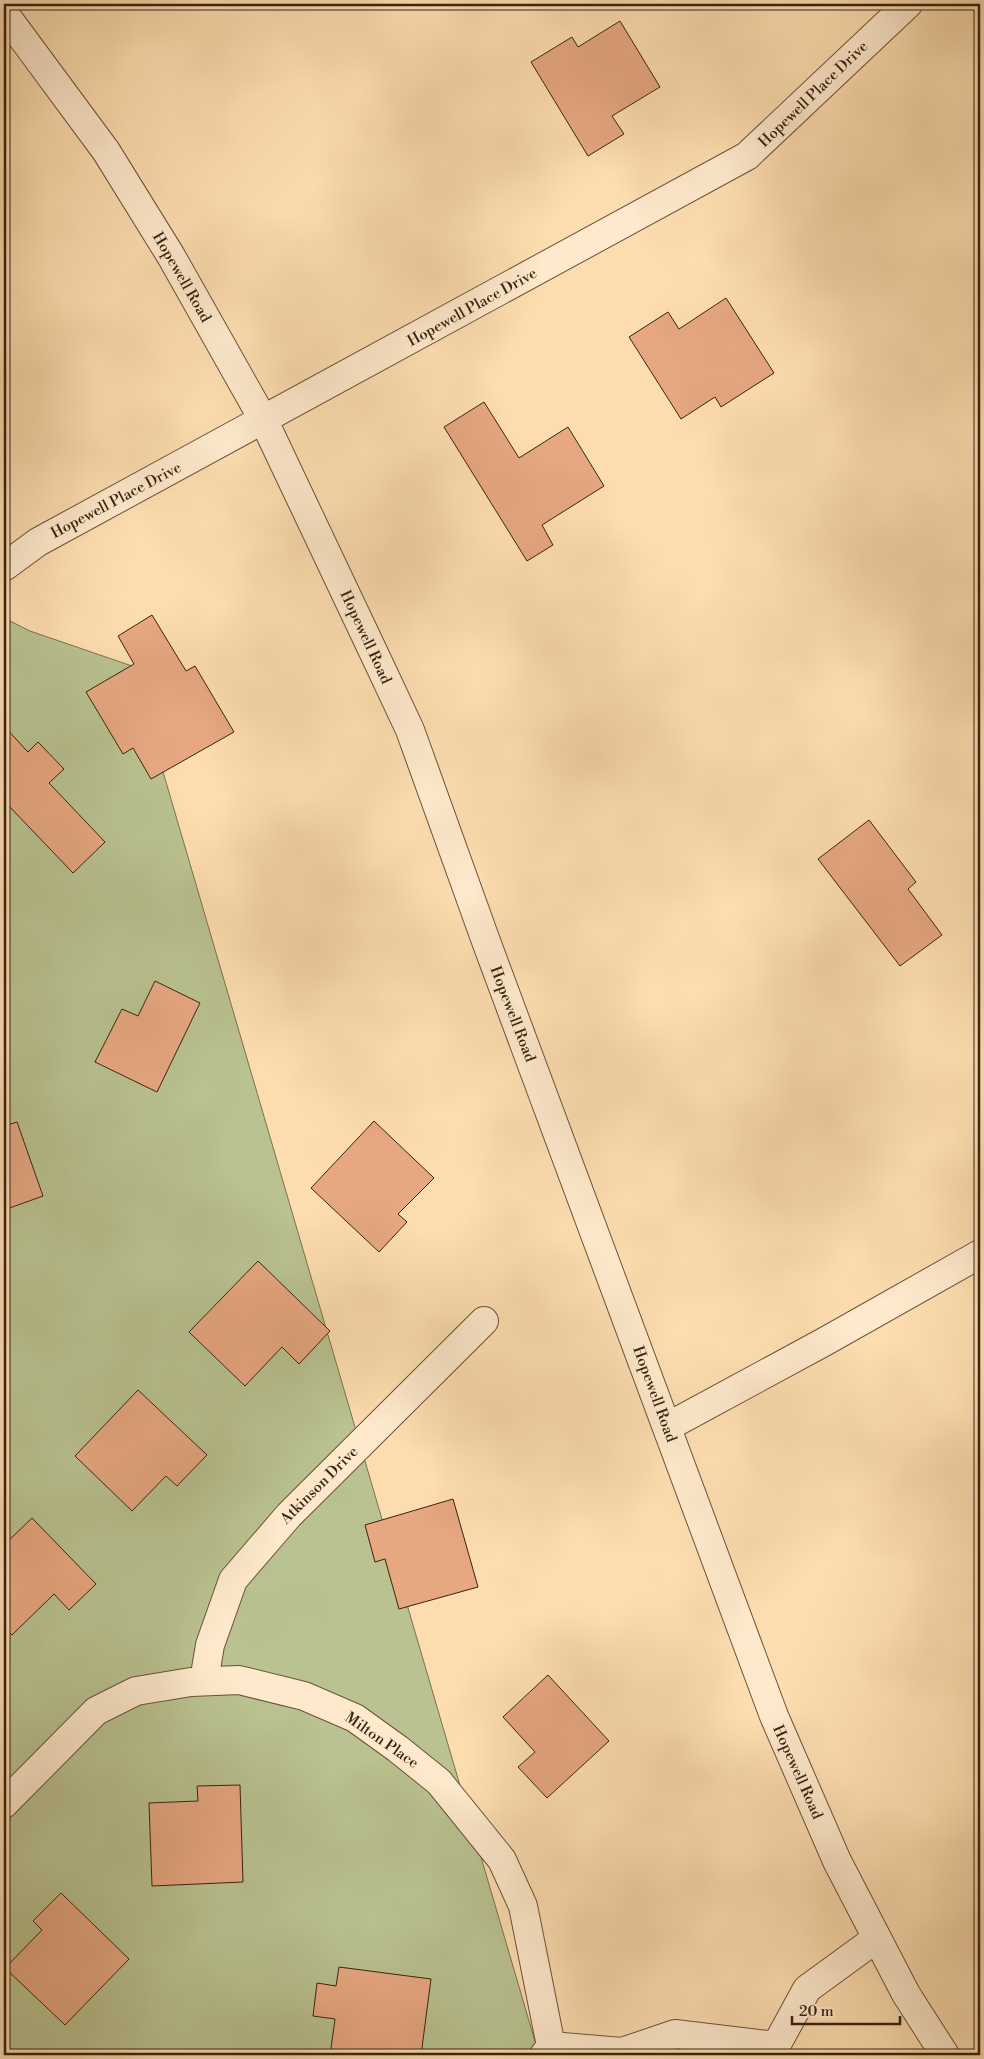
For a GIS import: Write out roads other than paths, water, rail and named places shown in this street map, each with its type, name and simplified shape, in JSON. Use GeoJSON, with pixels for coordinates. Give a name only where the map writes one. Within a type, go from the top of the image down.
{"type":"FeatureCollection","features":[{"type":"Feature","properties":{"kind":"street","name":"Hopewell Place Drive"},"geometry":{"type":"LineString","coordinates":[[4,567],[38,542],[264,421],[748,156],[908,4]]}},
{"type":"Feature","properties":{"kind":"street","name":"Hopewell Road"},"geometry":{"type":"LineString","coordinates":[[4,13],[106,151],[171,256],[264,421],[410,730],[487,944],[774,1716],[837,1861],[906,1994],[945,2055]]}},
{"type":"Feature","properties":{"kind":"street"},"geometry":{"type":"LineString","coordinates":[[667,1427],[824,1342],[980,1254]]}},
{"type":"Feature","properties":{"kind":"street","name":"Atkinson Drive"},"geometry":{"type":"LineString","coordinates":[[204,1681],[210,1645],[233,1580],[288,1515],[484,1320]]}},
{"type":"Feature","properties":{"kind":"street","name":"Milton Place"},"geometry":{"type":"LineString","coordinates":[[4,1804],[96,1711],[136,1691],[191,1682],[239,1680],[313,1700],[355,1718],[439,1782],[502,1860],[523,1906],[548,2051]]}},
{"type":"Feature","properties":{"kind":"street"},"geometry":{"type":"LineString","coordinates":[[548,2051],[625,2053],[675,2034],[774,2050],[807,1989],[877,1938]]}}]}
